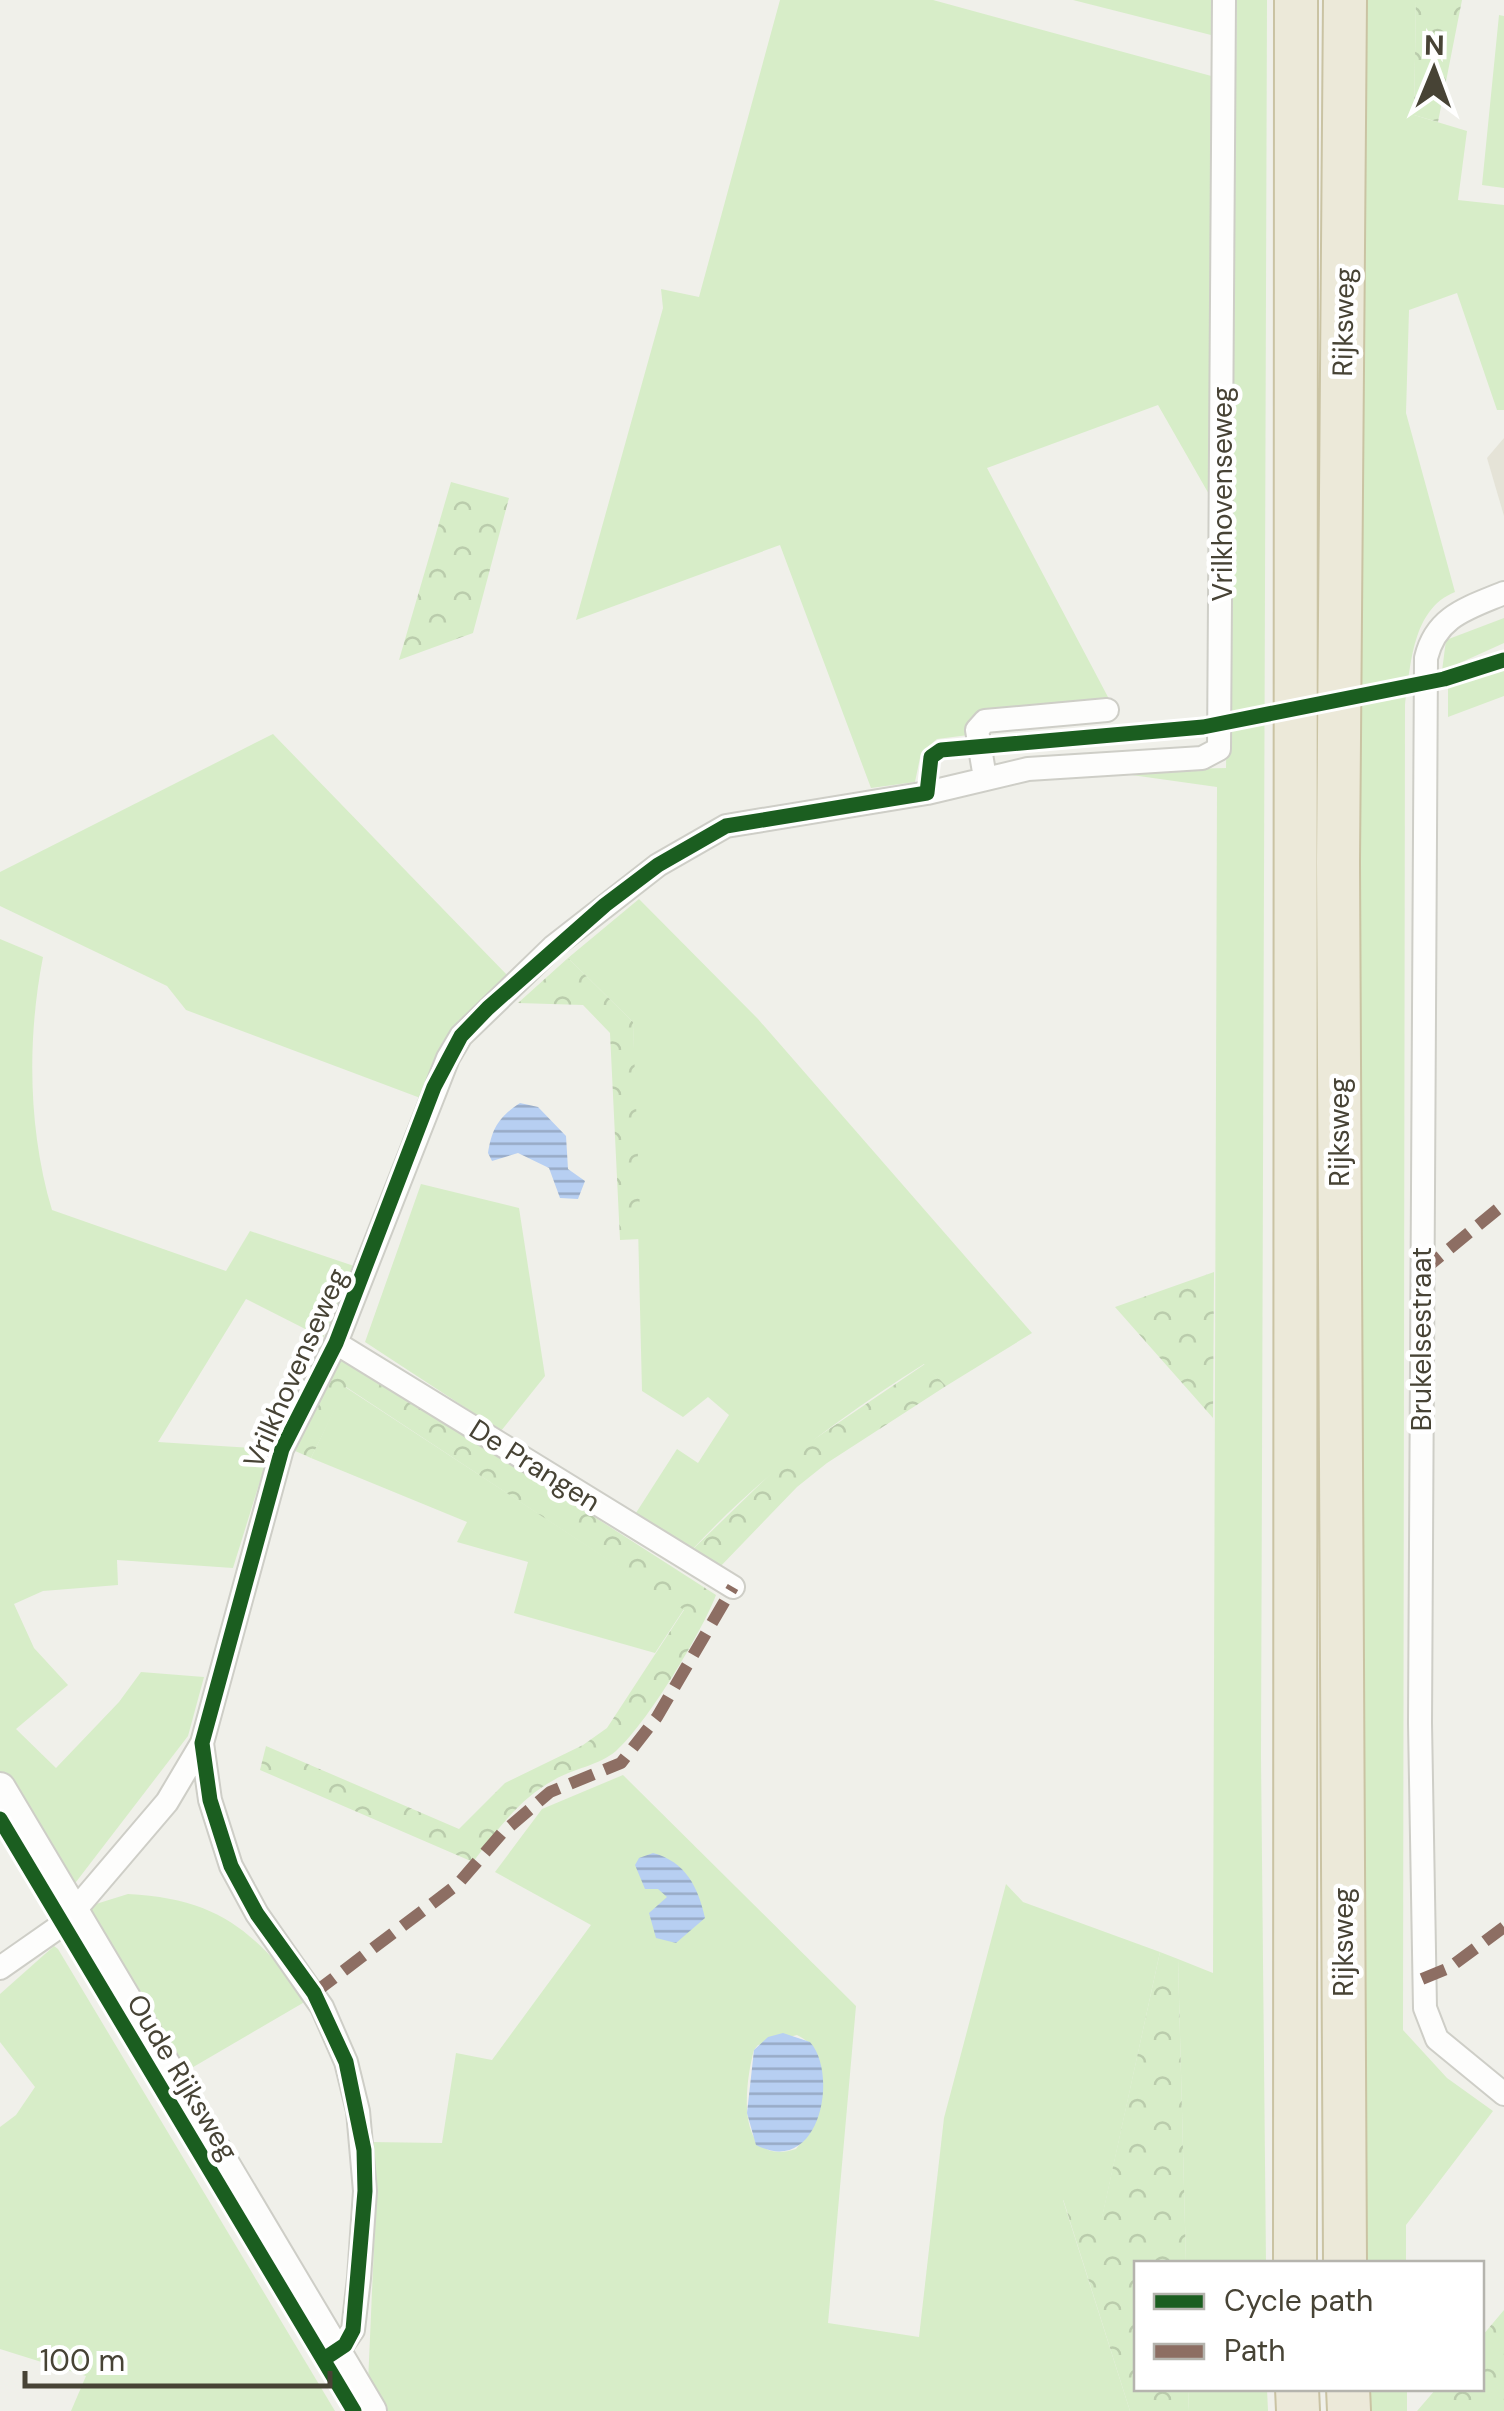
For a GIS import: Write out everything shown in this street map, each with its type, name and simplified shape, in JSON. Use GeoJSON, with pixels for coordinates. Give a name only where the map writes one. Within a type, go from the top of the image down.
{"type":"FeatureCollection","features":[{"type":"Feature","properties":{"kind":"highway","name":"Rijksweg"},"geometry":{"type":"LineString","coordinates":[[1295,2261],[1296,0]]}},
{"type":"Feature","properties":{"kind":"highway","name":"Rijksweg"},"geometry":{"type":"LineString","coordinates":[[1345,2261],[1338,862],[1346,0]]}},
{"type":"Feature","properties":{"kind":"street","name":"Vrilkhovenseweg"},"geometry":{"type":"LineString","coordinates":[[338,2351],[353,2330],[360,2278],[365,2190],[358,2110],[346,2062],[322,2007],[256,1914],[231,1866],[210,1800],[202,1744],[278,1461],[336,1343],[448,1058],[461,1036],[553,947],[658,865],[726,826],[927,793],[1066,764],[1202,758],[1216,752],[1221,744],[1224,0]]}},
{"type":"Feature","properties":{"kind":"street","name":"Brukelsestraat"},"geometry":{"type":"LineString","coordinates":[[1504,593],[1453,615],[1438,626],[1426,658],[1420,1743],[1425,2008],[1437,2038],[1504,2094]]}},
{"type":"Feature","properties":{"kind":"street"},"geometry":{"type":"LineString","coordinates":[[985,778],[977,730],[985,721],[1107,710]]}},
{"type":"Feature","properties":{"kind":"street","name":"De Prangen"},"geometry":{"type":"LineString","coordinates":[[336,1343],[734,1587]]}},
{"type":"Feature","properties":{"kind":"street"},"geometry":{"type":"LineString","coordinates":[[0,1968],[63,1924],[168,1802],[202,1744]]}},
{"type":"Feature","properties":{"kind":"street","name":"Oude Rijksweg"},"geometry":{"type":"LineString","coordinates":[[0,1788],[371,2411]]}},
{"type":"Feature","properties":{"kind":"shaded area"},"geometry":{"type":"Polygon","coordinates":[[[1504,438],[1504,516],[1487,458],[1504,438]]]}},
{"type":"Feature","properties":{"kind":"green space"},"geometry":{"type":"Polygon","coordinates":[[[780,0],[933,0],[1215,77],[1210,496],[1158,405],[987,468],[1118,716],[937,739],[921,753],[915,782],[871,788],[780,545],[576,620],[663,308],[661,289],[699,297],[780,0]]]}},
{"type":"Feature","properties":{"kind":"green space"},"geometry":{"type":"Polygon","coordinates":[[[1073,0],[1215,0],[1215,36],[1073,0]]]}},
{"type":"Feature","properties":{"kind":"green space"},"geometry":{"type":"Polygon","coordinates":[[[1237,0],[1267,0],[1261,1757],[1266,2261],[1186,2261],[1178,1959],[1213,1973],[1217,787],[1103,771],[1226,768],[1237,0]]]}},
{"type":"Feature","properties":{"kind":"green space"},"geometry":{"type":"Polygon","coordinates":[[[1361,0],[1416,0],[1414,115],[1467,131],[1458,200],[1504,205],[1504,410],[1497,410],[1457,293],[1409,310],[1406,413],[1455,592],[1430,611],[1422,625],[1412,656],[1405,705],[1403,2030],[1447,2078],[1493,2111],[1406,2225],[1406,2261],[1361,2261],[1361,0]]]}},
{"type":"Feature","properties":{"kind":"green space"},"geometry":{"type":"Polygon","coordinates":[[[1416,0],[1462,0],[1438,122],[1414,115],[1416,0]]]}},
{"type":"Feature","properties":{"kind":"green space"},"geometry":{"type":"Polygon","coordinates":[[[1499,15],[1504,16],[1504,188],[1482,185],[1499,15]]]}},
{"type":"Feature","properties":{"kind":"green space"},"geometry":{"type":"Polygon","coordinates":[[[451,482],[509,498],[473,633],[399,660],[451,482]]]}},
{"type":"Feature","properties":{"kind":"green space"},"geometry":{"type":"Polygon","coordinates":[[[1504,618],[1504,643],[1442,671],[1446,640],[1504,618]]]}},
{"type":"Feature","properties":{"kind":"green space"},"geometry":{"type":"Polygon","coordinates":[[[1504,666],[1504,696],[1448,717],[1448,686],[1504,666]]]}},
{"type":"Feature","properties":{"kind":"green space"},"geometry":{"type":"Polygon","coordinates":[[[273,734],[509,977],[458,1021],[423,1099],[186,1010],[167,986],[0,906],[0,872],[273,734]]]}},
{"type":"Feature","properties":{"kind":"green space"},"geometry":{"type":"Polygon","coordinates":[[[639,899],[758,1019],[1032,1333],[946,1386],[924,1364],[801,1450],[744,1498],[690,1552],[634,1516],[677,1449],[698,1463],[729,1415],[708,1397],[683,1417],[642,1391],[633,1022],[568,958],[639,899]]]}},
{"type":"Feature","properties":{"kind":"green space"},"geometry":{"type":"Polygon","coordinates":[[[0,939],[43,957],[34,1020],[32,1084],[38,1148],[52,1210],[226,1271],[250,1231],[354,1266],[323,1338],[246,1299],[158,1442],[270,1449],[233,1568],[117,1560],[118,1585],[43,1591],[14,1604],[34,1648],[68,1685],[16,1729],[56,1768],[119,1702],[141,1672],[204,1677],[188,1736],[76,1882],[67,1882],[0,1772],[0,939]]]}},
{"type":"Feature","properties":{"kind":"green space"},"geometry":{"type":"Polygon","coordinates":[[[568,958],[633,1022],[641,1239],[620,1240],[610,1033],[583,1005],[518,1003],[568,958]]]}},
{"type":"Feature","properties":{"kind":"green space"},"geometry":{"type":"Polygon","coordinates":[[[421,1184],[519,1208],[545,1376],[501,1431],[365,1342],[421,1184]]]}},
{"type":"Feature","properties":{"kind":"green space"},"geometry":{"type":"Polygon","coordinates":[[[1214,1272],[1213,1418],[1115,1307],[1214,1272]]]}},
{"type":"Feature","properties":{"kind":"green space"},"geometry":{"type":"Polygon","coordinates":[[[339,1353],[716,1595],[672,1677],[628,1738],[609,1756],[562,1776],[530,1796],[473,1862],[260,1770],[266,1746],[459,1829],[505,1783],[583,1745],[607,1728],[684,1610],[346,1387],[311,1458],[293,1450],[339,1353]]]}},
{"type":"Feature","properties":{"kind":"green space"},"geometry":{"type":"Polygon","coordinates":[[[925,1364],[946,1386],[827,1463],[797,1487],[717,1570],[690,1552],[788,1457],[925,1364]]]}},
{"type":"Feature","properties":{"kind":"green space"},"geometry":{"type":"Polygon","coordinates":[[[345,1387],[684,1609],[655,1653],[514,1613],[528,1562],[457,1542],[467,1522],[311,1458],[345,1387]]]}},
{"type":"Feature","properties":{"kind":"green space"},"geometry":{"type":"Polygon","coordinates":[[[623,1775],[856,2006],[828,2323],[919,2337],[944,2118],[1006,1884],[1023,1902],[1160,1952],[1102,2218],[1063,2200],[1130,2411],[384,2411],[368,2383],[375,2223],[369,2142],[442,2143],[456,2053],[492,2060],[591,1925],[495,1872],[542,1809],[623,1775]],[[797,2035],[758,2045],[754,2050],[748,2084],[748,2120],[762,2147],[776,2152],[796,2149],[819,2112],[821,2074],[807,2041],[797,2035]]]}},
{"type":"Feature","properties":{"kind":"green space"},"geometry":{"type":"Polygon","coordinates":[[[128,1894],[187,1903],[232,1923],[270,1955],[308,2000],[183,2073],[83,1908],[128,1894]]]}},
{"type":"Feature","properties":{"kind":"green space"},"geometry":{"type":"Polygon","coordinates":[[[54,1946],[335,2411],[71,2411],[86,2376],[0,2349],[0,2127],[16,2115],[35,2087],[0,2042],[0,1994],[54,1946]]]}},
{"type":"Feature","properties":{"kind":"green space"},"geometry":{"type":"Polygon","coordinates":[[[1160,1952],[1178,1959],[1186,2261],[1134,2261],[1134,2391],[1188,2391],[1189,2411],[1130,2411],[1063,2199],[1102,2217],[1160,1952]]]}},
{"type":"Feature","properties":{"kind":"green space"},"geometry":{"type":"Polygon","coordinates":[[[1504,2310],[1504,2411],[1417,2411],[1434,2391],[1484,2391],[1484,2334],[1504,2310]]]}},
{"type":"Feature","properties":{"kind":"green space"},"geometry":{"type":"Polygon","coordinates":[[[1188,2391],[1267,2391],[1268,2411],[1189,2411],[1188,2391]]]}},
{"type":"Feature","properties":{"kind":"green space"},"geometry":{"type":"Polygon","coordinates":[[[1363,2391],[1407,2391],[1407,2411],[1363,2411],[1363,2391]]]}},
{"type":"Feature","properties":{"kind":"water"},"geometry":{"type":"Polygon","coordinates":[[[520,1103],[538,1107],[566,1136],[568,1169],[585,1181],[578,1199],[560,1198],[549,1168],[518,1153],[492,1161],[488,1153],[494,1130],[520,1103]]]}},
{"type":"Feature","properties":{"kind":"water"},"geometry":{"type":"Polygon","coordinates":[[[653,1853],[674,1863],[689,1877],[705,1918],[676,1943],[656,1938],[649,1913],[667,1897],[658,1889],[645,1889],[635,1865],[639,1858],[653,1853]]]}},
{"type":"Feature","properties":{"kind":"water"},"geometry":{"type":"Polygon","coordinates":[[[783,2033],[810,2042],[819,2057],[823,2097],[809,2135],[796,2147],[778,2151],[756,2145],[747,2113],[754,2050],[768,2037],[783,2033]]]}},
{"type":"Feature","properties":{"kind":"marked path"},"geometry":{"type":"LineString","coordinates":[[1421,1272],[1504,1204]]}},
{"type":"Feature","properties":{"kind":"marked path"},"geometry":{"type":"LineString","coordinates":[[314,1993],[458,1884],[502,1833],[550,1792],[621,1763],[657,1717],[733,1587]]}},
{"type":"Feature","properties":{"kind":"marked path"},"geometry":{"type":"LineString","coordinates":[[1422,1979],[1449,1968],[1504,1927]]}},
{"type":"Feature","properties":{"kind":"cycle path"},"geometry":{"type":"LineString","coordinates":[[324,2359],[345,2345],[353,2330],[365,2191],[364,2150],[346,2062],[314,1993],[257,1914],[231,1866],[210,1800],[202,1743],[282,1449],[336,1343],[434,1087],[461,1036],[605,905],[658,865],[726,826],[927,793],[931,757],[941,750],[1203,727],[1444,679],[1504,660]]}},
{"type":"Feature","properties":{"kind":"cycle path"},"geometry":{"type":"LineString","coordinates":[[0,1819],[354,2411]]}}]}
